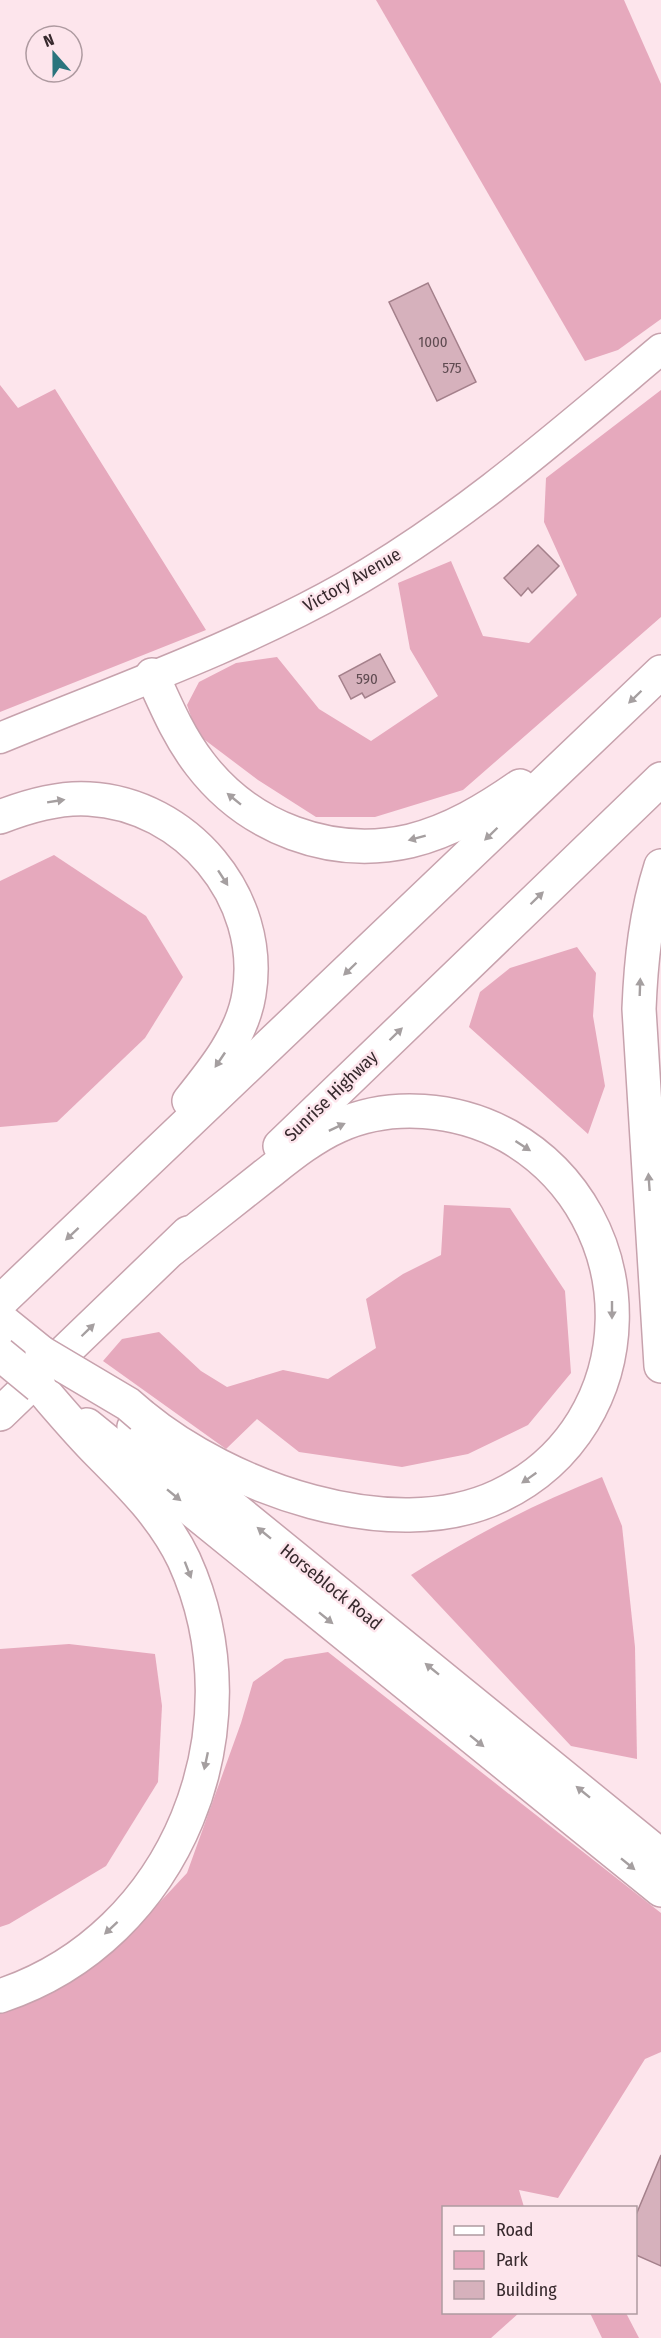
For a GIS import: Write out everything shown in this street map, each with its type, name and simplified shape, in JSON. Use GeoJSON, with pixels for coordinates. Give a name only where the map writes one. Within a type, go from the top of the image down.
{"type":"FeatureCollection","features":[{"type":"Feature","properties":{"kind":"main road"},"geometry":{"type":"LineString","coordinates":[[0,1302],[661,672]]}},
{"type":"Feature","properties":{"kind":"main road"},"geometry":{"type":"LineString","coordinates":[[152,675],[166,707],[189,748],[227,793],[278,827],[318,842],[341,845],[378,845],[411,840],[454,825],[498,801],[609,721]]}},
{"type":"Feature","properties":{"kind":"main road","name":"Sunrise Highway"},"geometry":{"type":"LineString","coordinates":[[0,1414],[661,779]]}},
{"type":"Feature","properties":{"kind":"main road"},"geometry":{"type":"LineString","coordinates":[[0,817],[41,804],[87,798],[132,806],[153,814],[189,838],[204,853],[228,885],[244,922],[251,975],[246,1010],[237,1031],[227,1050],[198,1090],[98,1210]]}},
{"type":"Feature","properties":{"kind":"main road"},"geometry":{"type":"LineString","coordinates":[[661,866],[647,917],[642,950],[639,1009],[661,1366]]}},
{"type":"Feature","properties":{"kind":"main road"},"geometry":{"type":"LineString","coordinates":[[0,1354],[39,1386],[122,1436],[178,1444],[241,1477],[304,1500],[331,1507],[393,1514],[448,1511],[497,1497],[538,1471],[556,1454],[578,1427],[599,1389],[607,1364],[612,1335],[613,1307],[610,1281],[602,1247],[575,1194],[541,1158],[500,1132],[454,1116],[406,1111],[382,1113],[337,1126],[295,1153],[172,1249]]}},
{"type":"Feature","properties":{"kind":"main road"},"geometry":{"type":"LineString","coordinates":[[0,1319],[42,1353],[128,1404],[122,1436],[136,1489],[153,1509],[183,1559],[194,1585],[202,1612],[212,1671],[212,1722],[198,1793],[186,1823],[155,1878],[115,1925],[68,1964],[39,1980],[0,1996]]}},
{"type":"Feature","properties":{"kind":"main road","name":"Horseblock Road"},"geometry":{"type":"LineString","coordinates":[[122,1436],[661,1856]]}},
{"type":"Feature","properties":{"kind":"main road","name":"Horseblock Road"},"geometry":{"type":"LineString","coordinates":[[122,1436],[661,1890]]}},
{"type":"Feature","properties":{"kind":"street","name":"Victory Avenue"},"geometry":{"type":"LineString","coordinates":[[0,738],[297,612],[345,587],[435,530],[524,462],[661,350]]}},
{"type":"Feature","properties":{"kind":"green space"},"geometry":{"type":"Polygon","coordinates":[[[376,0],[624,0],[661,84],[661,319],[618,350],[585,361],[376,0]]]}},
{"type":"Feature","properties":{"kind":"green space"},"geometry":{"type":"Polygon","coordinates":[[[0,385],[18,408],[55,389],[206,630],[0,712],[0,385]]]}},
{"type":"Feature","properties":{"kind":"green space"},"geometry":{"type":"Polygon","coordinates":[[[661,390],[661,617],[463,790],[375,817],[316,817],[258,780],[197,734],[187,705],[199,682],[236,663],[277,657],[319,709],[371,741],[438,696],[410,649],[398,583],[451,561],[483,636],[529,643],[577,595],[544,522],[546,478],[661,390]]]}},
{"type":"Feature","properties":{"kind":"green space"},"geometry":{"type":"Polygon","coordinates":[[[54,855],[146,916],[183,977],[145,1038],[57,1122],[0,1127],[0,881],[54,855]]]}},
{"type":"Feature","properties":{"kind":"green space"},"geometry":{"type":"Polygon","coordinates":[[[577,947],[596,973],[593,1016],[605,1086],[588,1134],[469,1027],[480,992],[510,968],[577,947]]]}},
{"type":"Feature","properties":{"kind":"green space"},"geometry":{"type":"Polygon","coordinates":[[[444,1205],[510,1208],[565,1291],[571,1373],[528,1425],[468,1454],[402,1467],[299,1452],[257,1419],[226,1449],[103,1361],[122,1339],[159,1332],[201,1371],[227,1387],[283,1370],[328,1379],[376,1348],[366,1299],[403,1274],[441,1255],[444,1205]]]}},
{"type":"Feature","properties":{"kind":"green space"},"geometry":{"type":"Polygon","coordinates":[[[602,1477],[622,1526],[635,1647],[637,1759],[571,1746],[411,1575],[504,1522],[602,1477]]]}},
{"type":"Feature","properties":{"kind":"green space"},"geometry":{"type":"Polygon","coordinates":[[[69,1644],[155,1654],[162,1706],[158,1782],[106,1866],[9,1924],[0,1927],[0,1649],[69,1644]]]}},
{"type":"Feature","properties":{"kind":"green space"},"geometry":{"type":"Polygon","coordinates":[[[328,1652],[661,1913],[661,2052],[645,2059],[558,2198],[519,2190],[524,2206],[442,2206],[442,2314],[518,2314],[491,2338],[0,2338],[0,2010],[46,1993],[117,1948],[187,1873],[241,1723],[253,1682],[285,1659],[328,1652]]]}},
{"type":"Feature","properties":{"kind":"green space"},"geometry":{"type":"Polygon","coordinates":[[[590,2314],[627,2314],[639,2338],[602,2338],[590,2314]]]}},
{"type":"Feature","properties":{"kind":"building"},"geometry":{"type":"Polygon","coordinates":[[[428,283],[476,382],[437,401],[389,302],[428,283]]]}},
{"type":"Feature","properties":{"kind":"building"},"geometry":{"type":"Polygon","coordinates":[[[538,545],[559,566],[532,593],[528,588],[521,596],[504,578],[538,545]]]}},
{"type":"Feature","properties":{"kind":"building"},"geometry":{"type":"Polygon","coordinates":[[[380,654],[395,682],[365,698],[362,693],[351,699],[339,676],[380,654]]]}},
{"type":"Feature","properties":{"kind":"building"},"geometry":{"type":"Polygon","coordinates":[[[661,2155],[661,2266],[637,2255],[637,2213],[661,2155]]]}}]}
